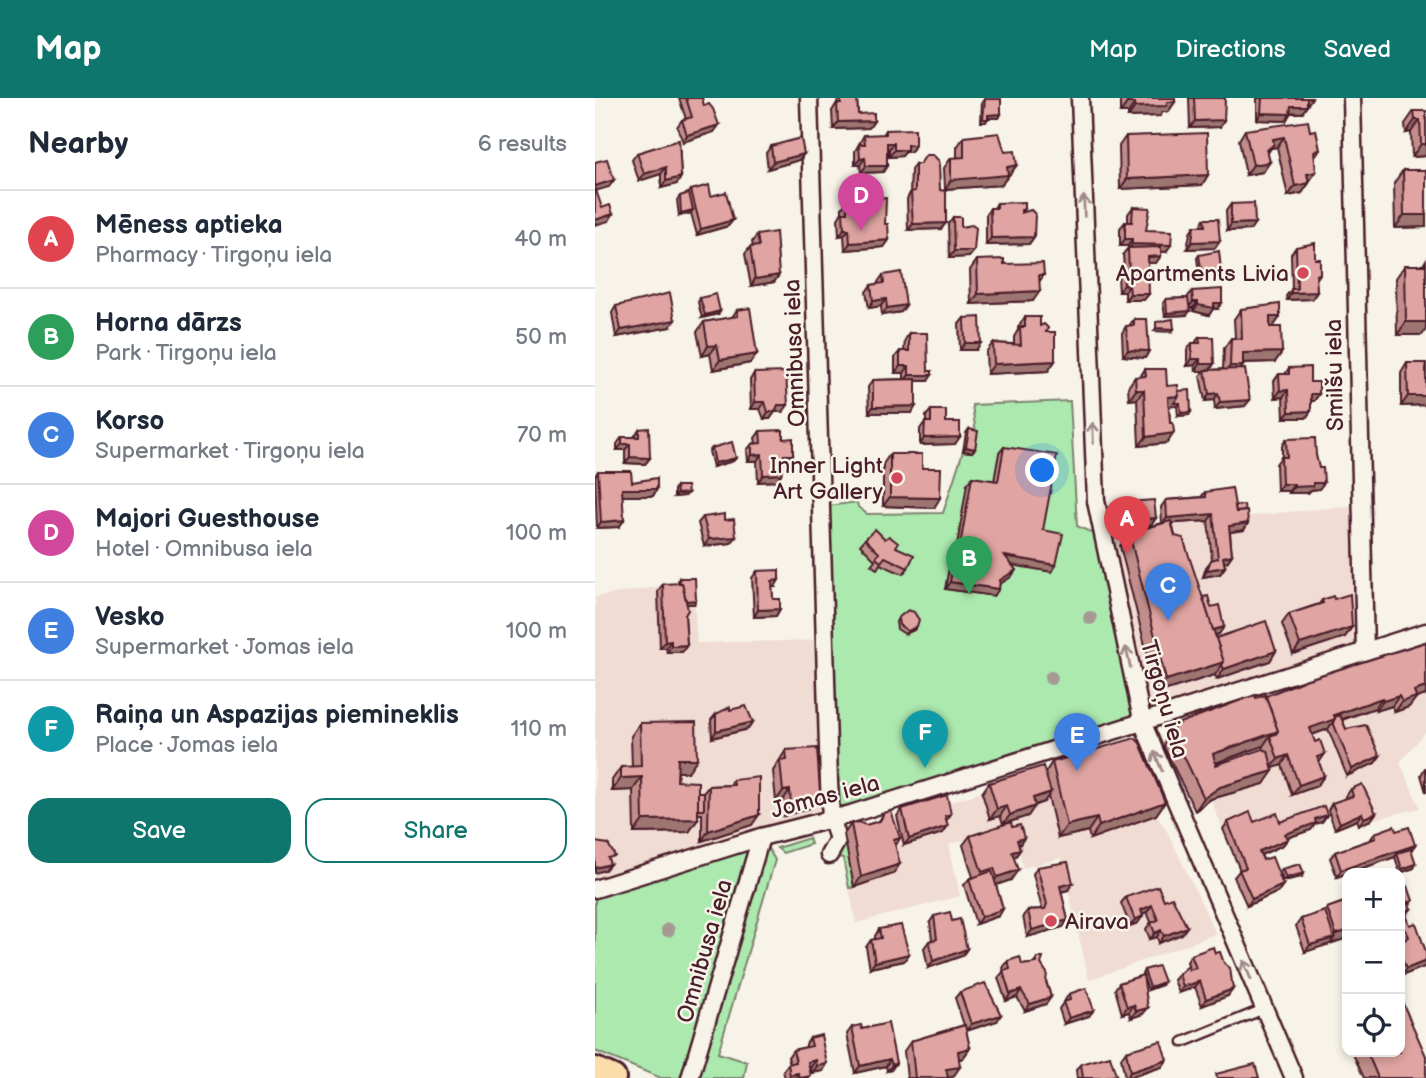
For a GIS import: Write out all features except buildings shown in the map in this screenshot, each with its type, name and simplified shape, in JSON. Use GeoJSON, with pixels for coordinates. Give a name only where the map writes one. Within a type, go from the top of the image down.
{"type":"FeatureCollection","features":[{"type":"Feature","properties":{"kind":"main road"},"geometry":{"type":"LineString","coordinates":[[595,1070],[613,1078]]}},
{"type":"Feature","properties":{"kind":"street","name":"Omnibusa iela"},"geometry":{"type":"LineString","coordinates":[[809,98],[829,782],[831,818],[838,839]]}},
{"type":"Feature","properties":{"kind":"street","name":"Tirgoņu iela"},"geometry":{"type":"LineString","coordinates":[[1080,98],[1095,501],[1143,724],[1294,1078]]}},
{"type":"Feature","properties":{"kind":"street","name":"Smilšu iela"},"geometry":{"type":"LineString","coordinates":[[1352,98],[1361,591],[1365,651]]}},
{"type":"Feature","properties":{"kind":"street","name":"Jomas iela"},"geometry":{"type":"LineString","coordinates":[[595,889],[1143,724],[1426,632]]}},
{"type":"Feature","properties":{"kind":"street"},"geometry":{"type":"LineString","coordinates":[[829,855],[851,814]]}},
{"type":"Feature","properties":{"kind":"street","name":"Omnibusa iela"},"geometry":{"type":"LineString","coordinates":[[690,1078],[761,837]]}},
{"type":"Feature","properties":{"kind":"lane"},"geometry":{"type":"LineString","coordinates":[[1183,1042],[1264,1009]]}},
{"type":"Feature","properties":{"kind":"shaded area"},"geometry":{"type":"Polygon","coordinates":[[[1360,505],[1365,651],[1143,724],[1100,531],[1360,505]]]}},
{"type":"Feature","properties":{"kind":"shaded area"},"geometry":{"type":"Polygon","coordinates":[[[693,581],[697,643],[825,640],[831,818],[595,889],[595,597],[693,581]]]}},
{"type":"Feature","properties":{"kind":"shaded area"},"geometry":{"type":"Polygon","coordinates":[[[1426,649],[1426,731],[1400,762],[1420,808],[1371,820],[1349,802],[1276,828],[1223,829],[1211,800],[1195,811],[1164,747],[1165,738],[1426,649]]]}},
{"type":"Feature","properties":{"kind":"shaded area"},"geometry":{"type":"Polygon","coordinates":[[[1036,776],[1156,815],[1168,833],[1216,934],[1089,980],[1061,858],[1023,868],[1012,827],[949,844],[960,896],[856,923],[849,888],[854,886],[844,834],[1036,776]]]}},
{"type":"Feature","properties":{"kind":"green space"},"geometry":{"type":"Polygon","coordinates":[[[1070,401],[1077,526],[1092,533],[1100,531],[1143,724],[831,818],[821,507],[857,502],[858,507],[867,514],[943,513],[963,451],[972,452],[976,434],[972,405],[1070,401]]]}},
{"type":"Feature","properties":{"kind":"green space"},"geometry":{"type":"Polygon","coordinates":[[[761,837],[775,860],[718,1053],[747,1062],[744,1078],[661,1078],[595,1051],[595,889],[761,837]]]}},
{"type":"Feature","properties":{"kind":"green space"},"geometry":{"type":"Polygon","coordinates":[[[809,838],[811,844],[783,853],[777,848],[809,838]]]}},
{"type":"Feature","properties":{"kind":"green space"},"geometry":{"type":"Polygon","coordinates":[[[838,843],[846,844],[854,887],[849,888],[843,858],[831,856],[838,843]]]}},
{"type":"Feature","properties":{"kind":"place","name":"Majori Guesthouse"},"geometry":{"type":"Point","coordinates":[861,231]}},
{"type":"Feature","properties":{"kind":"place","name":"Apartments Livia"},"geometry":{"type":"Point","coordinates":[1303,273]}},
{"type":"Feature","properties":{"kind":"place","name":"Inner Light Art Gallery"},"geometry":{"type":"Point","coordinates":[897,478]}},
{"type":"Feature","properties":{"kind":"place","name":"Mēness aptieka"},"geometry":{"type":"Point","coordinates":[1127,554]}},
{"type":"Feature","properties":{"kind":"place","name":"Horna dārzs"},"geometry":{"type":"Point","coordinates":[969,594]}},
{"type":"Feature","properties":{"kind":"place","name":"Korso"},"geometry":{"type":"Point","coordinates":[1168,621]}},
{"type":"Feature","properties":{"kind":"place","name":"Raiņa un Aspazijas piemineklis"},"geometry":{"type":"Point","coordinates":[925,768]}},
{"type":"Feature","properties":{"kind":"place","name":"Vesko"},"geometry":{"type":"Point","coordinates":[1077,771]}},
{"type":"Feature","properties":{"kind":"place","name":"Airava"},"geometry":{"type":"Point","coordinates":[1051,921]}}]}
